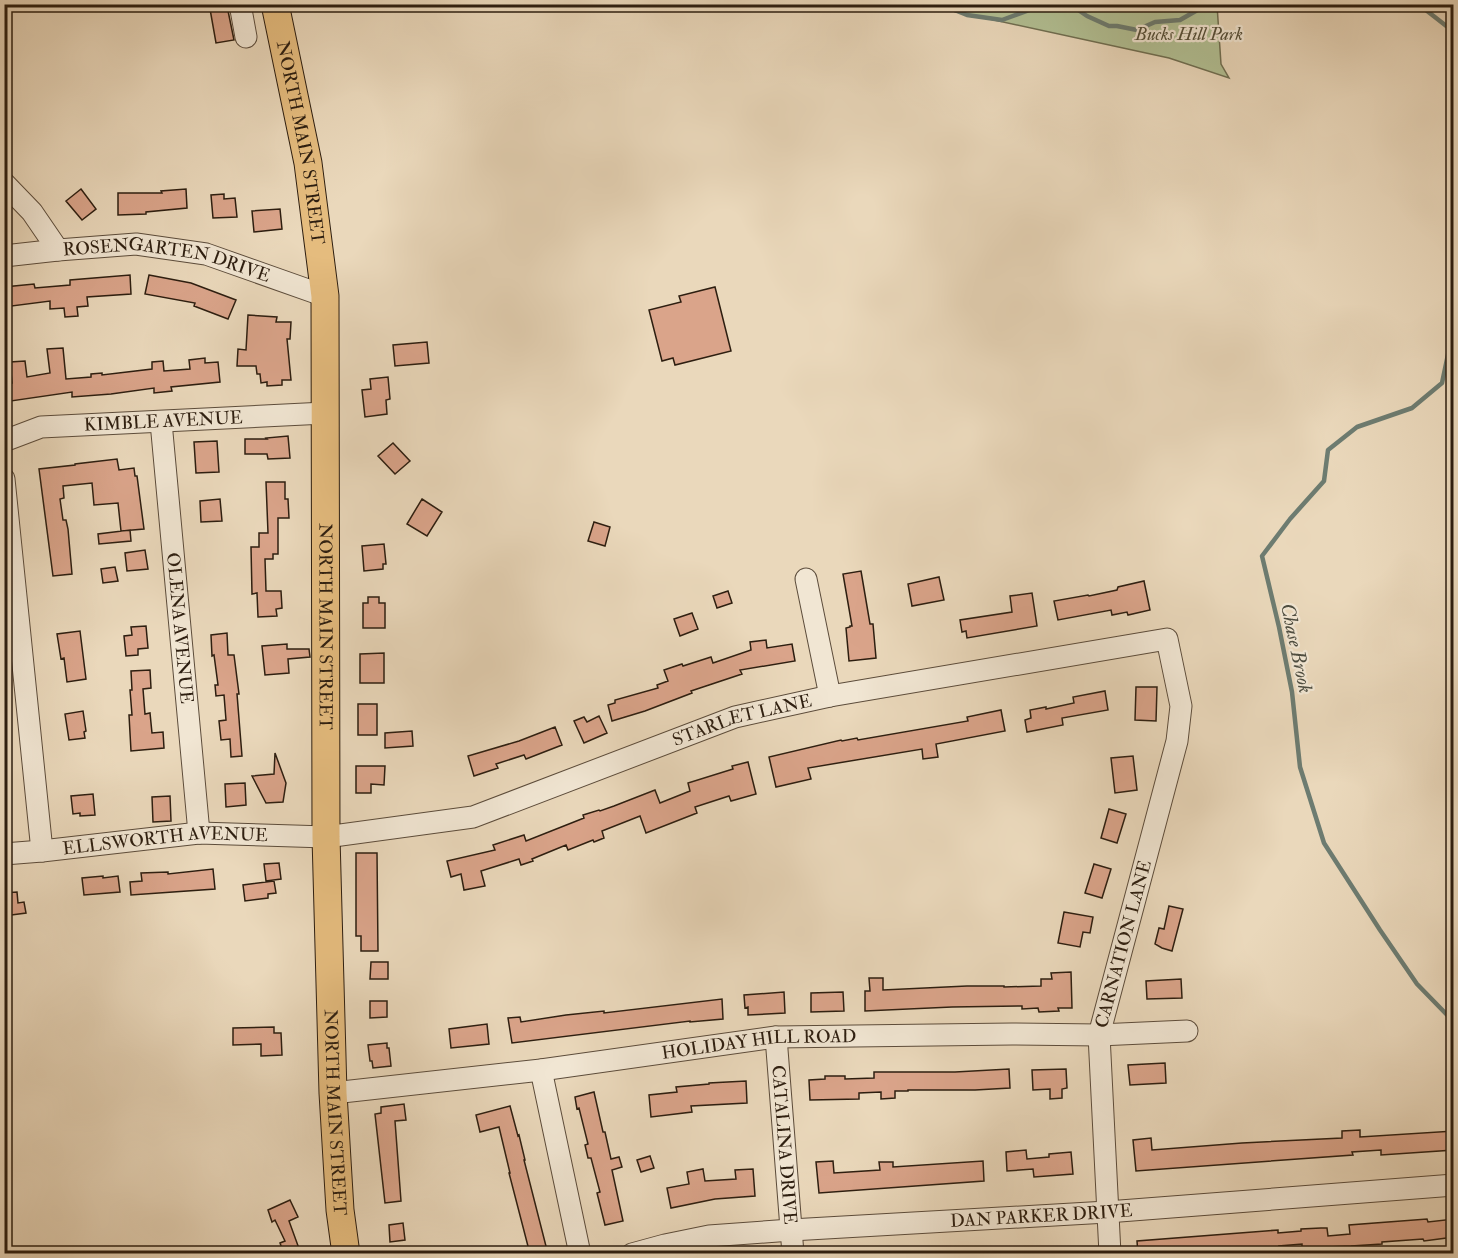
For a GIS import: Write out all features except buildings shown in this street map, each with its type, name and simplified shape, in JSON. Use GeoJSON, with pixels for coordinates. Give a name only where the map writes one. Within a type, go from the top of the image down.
{"type":"FeatureCollection","features":[{"type":"Feature","properties":{"kind":"main road","name":"NORTH MAIN STREET"},"geometry":{"type":"LineString","coordinates":[[275,4],[308,163],[325,296],[326,837],[333,1094],[340,1210],[346,1254]]}},
{"type":"Feature","properties":{"kind":"street"},"geometry":{"type":"LineString","coordinates":[[240,4],[246,37]]}},
{"type":"Feature","properties":{"kind":"street"},"geometry":{"type":"LineString","coordinates":[[4,183],[32,212],[58,250]]}},
{"type":"Feature","properties":{"kind":"street","name":"ROSENGARTEN DRIVE"},"geometry":{"type":"LineString","coordinates":[[4,256],[136,244],[206,254],[325,296]]}},
{"type":"Feature","properties":{"kind":"street","name":"KIMBLE AVENUE"},"geometry":{"type":"LineString","coordinates":[[4,441],[41,427],[325,413]]}},
{"type":"Feature","properties":{"kind":"street","name":"OLENA AVENUE"},"geometry":{"type":"LineString","coordinates":[[161,422],[199,833]]}},
{"type":"Feature","properties":{"kind":"street"},"geometry":{"type":"LineString","coordinates":[[4,479],[9,559],[42,851]]}},
{"type":"Feature","properties":{"kind":"street"},"geometry":{"type":"LineString","coordinates":[[806,579],[830,696]]}},
{"type":"Feature","properties":{"kind":"street","name":"STARLET LANE"},"geometry":{"type":"LineString","coordinates":[[326,837],[473,817],[735,717],[830,696],[1167,639]]}},
{"type":"Feature","properties":{"kind":"street","name":"CARNATION LANE"},"geometry":{"type":"LineString","coordinates":[[1110,1254],[1099,1035],[1177,741],[1181,706],[1167,639]]}},
{"type":"Feature","properties":{"kind":"street","name":"ELLSWORTH AVENUE"},"geometry":{"type":"LineString","coordinates":[[4,854],[199,833],[326,837]]}},
{"type":"Feature","properties":{"kind":"street","name":"HOLIDAY HILL ROAD"},"geometry":{"type":"LineString","coordinates":[[333,1094],[541,1070],[777,1037],[1099,1035],[1187,1031]]}},
{"type":"Feature","properties":{"kind":"street","name":"CATALINA DRIVE"},"geometry":{"type":"LineString","coordinates":[[777,1037],[793,1254]]}},
{"type":"Feature","properties":{"kind":"street"},"geometry":{"type":"LineString","coordinates":[[541,1070],[580,1254]]}},
{"type":"Feature","properties":{"kind":"street","name":"DAN PARKER DRIVE"},"geometry":{"type":"LineString","coordinates":[[632,1254],[709,1236],[1107,1212],[1454,1185]]}},
{"type":"Feature","properties":{"kind":"green space","name":"Bucks Hill Park"},"geometry":{"type":"Polygon","coordinates":[[[925,5],[1217,5],[1221,64],[1229,78],[1169,58],[925,5]]]}},
{"type":"Feature","properties":{"kind":"waterway","name":"Chase Brook"},"geometry":{"type":"LineString","coordinates":[[946,4],[947,7],[967,15],[1002,20],[1046,4]]}},
{"type":"Feature","properties":{"kind":"waterway","name":"Chase Brook"},"geometry":{"type":"LineString","coordinates":[[1053,4],[1071,5],[1087,16],[1109,26],[1137,30],[1155,22],[1180,20],[1208,4]]}},
{"type":"Feature","properties":{"kind":"waterway","name":"Chase Brook"},"geometry":{"type":"LineString","coordinates":[[1416,4],[1454,32]]}},
{"type":"Feature","properties":{"kind":"waterway","name":"Chase Brook"},"geometry":{"type":"LineString","coordinates":[[1454,326],[1442,383],[1412,408],[1357,427],[1328,450],[1324,481],[1290,519],[1262,556],[1292,692],[1300,767],[1324,843],[1417,984],[1454,1022]]}}]}
